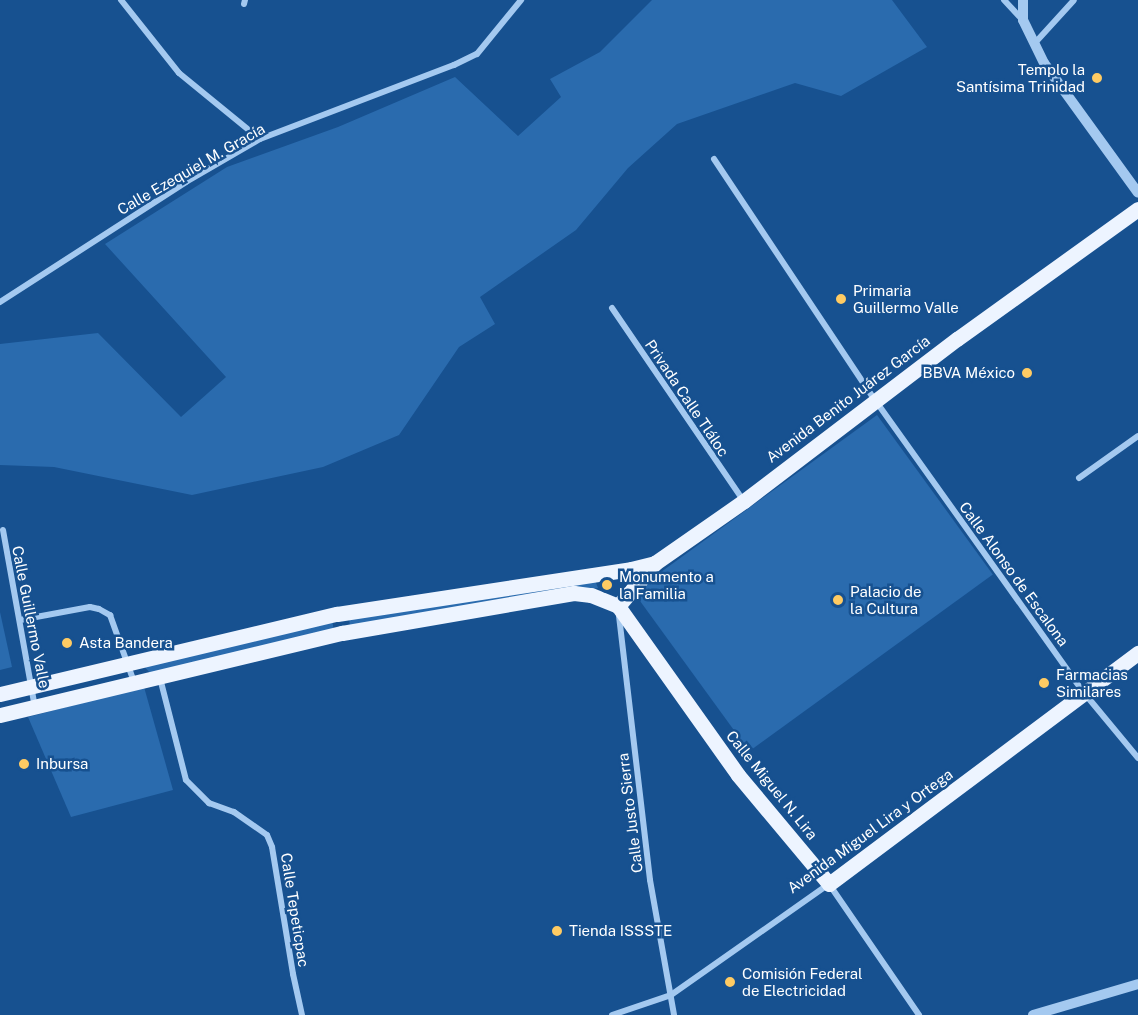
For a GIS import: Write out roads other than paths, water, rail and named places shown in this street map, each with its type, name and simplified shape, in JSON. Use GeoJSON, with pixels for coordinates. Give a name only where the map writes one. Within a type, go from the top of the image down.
{"type":"FeatureCollection","features":[{"type":"Feature","properties":{"kind":"main road","name":"Avenida Benito Juárez García"},"geometry":{"type":"LineString","coordinates":[[618,606],[655,563],[744,501],[875,400],[1138,209]]}},
{"type":"Feature","properties":{"kind":"main road"},"geometry":{"type":"LineString","coordinates":[[0,694],[337,614],[631,569],[655,563]]}},
{"type":"Feature","properties":{"kind":"main road"},"geometry":{"type":"LineString","coordinates":[[0,715],[342,633],[574,593],[591,595],[618,606]]}},
{"type":"Feature","properties":{"kind":"main road","name":"Calle Miguel N. Lira"},"geometry":{"type":"LineString","coordinates":[[618,606],[738,775],[829,884]]}},
{"type":"Feature","properties":{"kind":"main road"},"geometry":{"type":"LineString","coordinates":[[337,614],[342,633]]}},
{"type":"Feature","properties":{"kind":"main road","name":"Avenida Miguel Lira y Ortega"},"geometry":{"type":"LineString","coordinates":[[829,884],[1138,653]]}},
{"type":"Feature","properties":{"kind":"street"},"geometry":{"type":"LineString","coordinates":[[121,0],[179,73],[260,139]]}},
{"type":"Feature","properties":{"kind":"street","name":"Calle Ezequiel M. Gracía"},"geometry":{"type":"LineString","coordinates":[[0,302],[186,182],[260,139],[454,65],[477,54],[521,0]]}},
{"type":"Feature","properties":{"kind":"street"},"geometry":{"type":"LineString","coordinates":[[1004,0],[1023,20],[1034,44],[1138,193]]}},
{"type":"Feature","properties":{"kind":"street"},"geometry":{"type":"LineString","coordinates":[[1023,0],[1023,20]]}},
{"type":"Feature","properties":{"kind":"street"},"geometry":{"type":"LineString","coordinates":[[1034,44],[1074,0]]}},
{"type":"Feature","properties":{"kind":"street","name":"Calle Alonso de Escalona"},"geometry":{"type":"LineString","coordinates":[[714,159],[875,400],[1085,694],[1138,759]]}},
{"type":"Feature","properties":{"kind":"street","name":"Privada Calle Tláloc"},"geometry":{"type":"LineString","coordinates":[[612,308],[744,501]]}},
{"type":"Feature","properties":{"kind":"street"},"geometry":{"type":"LineString","coordinates":[[1079,478],[1138,436]]}},
{"type":"Feature","properties":{"kind":"street","name":"Calle Guillermo Valle"},"geometry":{"type":"LineString","coordinates":[[3,530],[36,707]]}},
{"type":"Feature","properties":{"kind":"street","name":"Calle Justo Sierra"},"geometry":{"type":"LineString","coordinates":[[618,606],[650,879],[674,1015]]}},
{"type":"Feature","properties":{"kind":"street"},"geometry":{"type":"LineString","coordinates":[[20,620],[90,608],[99,609],[110,615],[134,684]]}},
{"type":"Feature","properties":{"kind":"street","name":"Calle Tepeticpac"},"geometry":{"type":"LineString","coordinates":[[160,677],[186,780],[209,803],[234,812],[267,834],[272,847],[302,1015]]}},
{"type":"Feature","properties":{"kind":"street","name":"Avenida Miguel Lira y Ortega"},"geometry":{"type":"LineString","coordinates":[[612,1015],[671,995],[829,884]]}},
{"type":"Feature","properties":{"kind":"street","name":"Calle Miguel N. Lira"},"geometry":{"type":"LineString","coordinates":[[829,884],[919,1015]]}},
{"type":"Feature","properties":{"kind":"street"},"geometry":{"type":"LineString","coordinates":[[1033,1015],[1138,984]]}},
{"type":"Feature","properties":{"kind":"place","name":"Templo la Santísima Trinidad"},"geometry":{"type":"Point","coordinates":[1097,78]}},
{"type":"Feature","properties":{"kind":"place","name":"Primaria Guillermo Valle"},"geometry":{"type":"Point","coordinates":[841,299]}},
{"type":"Feature","properties":{"kind":"place","name":"BBVA México"},"geometry":{"type":"Point","coordinates":[1027,373]}},
{"type":"Feature","properties":{"kind":"place","name":"Monumento a la Familia"},"geometry":{"type":"Point","coordinates":[607,585]}},
{"type":"Feature","properties":{"kind":"place","name":"Palacio de la Cultura"},"geometry":{"type":"Point","coordinates":[838,600]}},
{"type":"Feature","properties":{"kind":"place","name":"Asta Bandera"},"geometry":{"type":"Point","coordinates":[67,643]}},
{"type":"Feature","properties":{"kind":"place","name":"Farmacias Similares"},"geometry":{"type":"Point","coordinates":[1044,683]}},
{"type":"Feature","properties":{"kind":"place","name":"Inbursa"},"geometry":{"type":"Point","coordinates":[24,764]}},
{"type":"Feature","properties":{"kind":"place","name":"Tienda ISSSTE"},"geometry":{"type":"Point","coordinates":[557,931]}},
{"type":"Feature","properties":{"kind":"place","name":"Comisión Federal de Electricidad"},"geometry":{"type":"Point","coordinates":[730,982]}}]}
